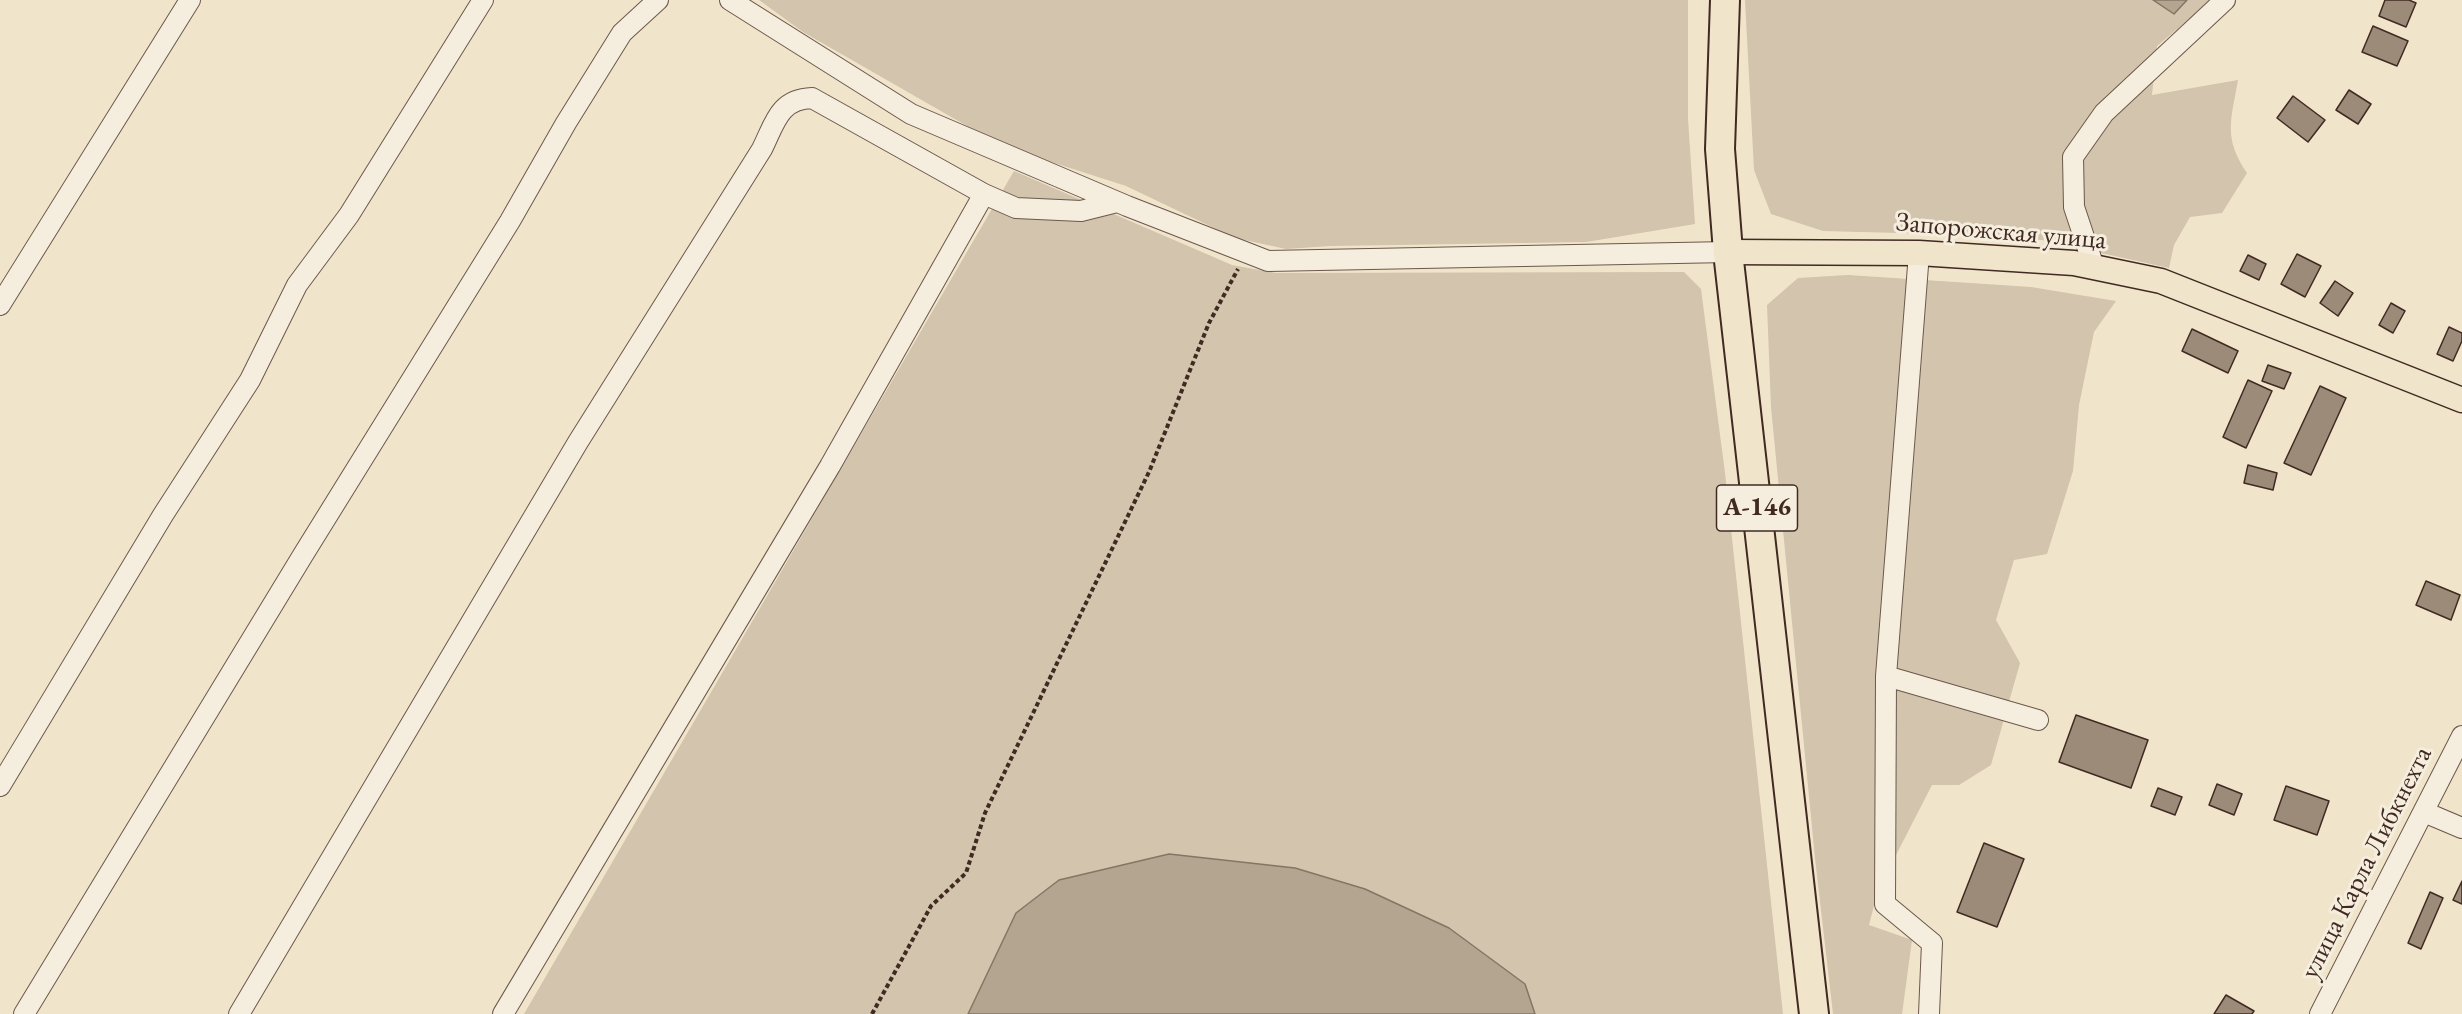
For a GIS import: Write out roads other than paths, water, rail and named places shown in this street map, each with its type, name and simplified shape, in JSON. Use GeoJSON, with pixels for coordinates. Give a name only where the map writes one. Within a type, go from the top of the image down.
{"type":"FeatureCollection","features":[{"type":"Feature","properties":{"kind":"highway","name":"А-146"},"geometry":{"type":"LineString","coordinates":[[1725,0],[1720,149],[1728,252],[1814,1014]]}},
{"type":"Feature","properties":{"kind":"main road","name":"Запорожская улица"},"geometry":{"type":"LineString","coordinates":[[1728,252],[1918,253],[2074,263],[2094,267],[2161,281],[2462,400]]}},
{"type":"Feature","properties":{"kind":"street"},"geometry":{"type":"LineString","coordinates":[[0,305],[190,0]]}},
{"type":"Feature","properties":{"kind":"street"},"geometry":{"type":"LineString","coordinates":[[0,786],[163,515],[250,380],[297,285],[349,215],[483,0]]}},
{"type":"Feature","properties":{"kind":"street"},"geometry":{"type":"LineString","coordinates":[[24,1014],[303,555],[510,222],[566,123],[622,33],[658,0]]}},
{"type":"Feature","properties":{"kind":"street"},"geometry":{"type":"LineString","coordinates":[[730,0],[911,114],[1117,202],[1268,261],[1728,252]]}},
{"type":"Feature","properties":{"kind":"street"},"geometry":{"type":"LineString","coordinates":[[2094,267],[2074,207],[2073,157],[2104,113],[2225,0]]}},
{"type":"Feature","properties":{"kind":"street"},"geometry":{"type":"LineString","coordinates":[[239,1014],[578,442],[762,148],[784,107],[798,98],[812,98],[984,194],[1016,208],[1081,211],[1117,202]]}},
{"type":"Feature","properties":{"kind":"street"},"geometry":{"type":"LineString","coordinates":[[503,1014],[830,466],[984,194]]}},
{"type":"Feature","properties":{"kind":"street"},"geometry":{"type":"LineString","coordinates":[[1918,253],[1886,676],[1885,904],[1932,943],[1929,1014]]}},
{"type":"Feature","properties":{"kind":"street"},"geometry":{"type":"LineString","coordinates":[[1886,676],[2038,720]]}},
{"type":"Feature","properties":{"kind":"street","name":"улица Карла Либкнехта"},"geometry":{"type":"LineString","coordinates":[[2320,1014],[2462,736]]}},
{"type":"Feature","properties":{"kind":"street"},"geometry":{"type":"LineString","coordinates":[[2424,812],[2462,828]]}}]}
